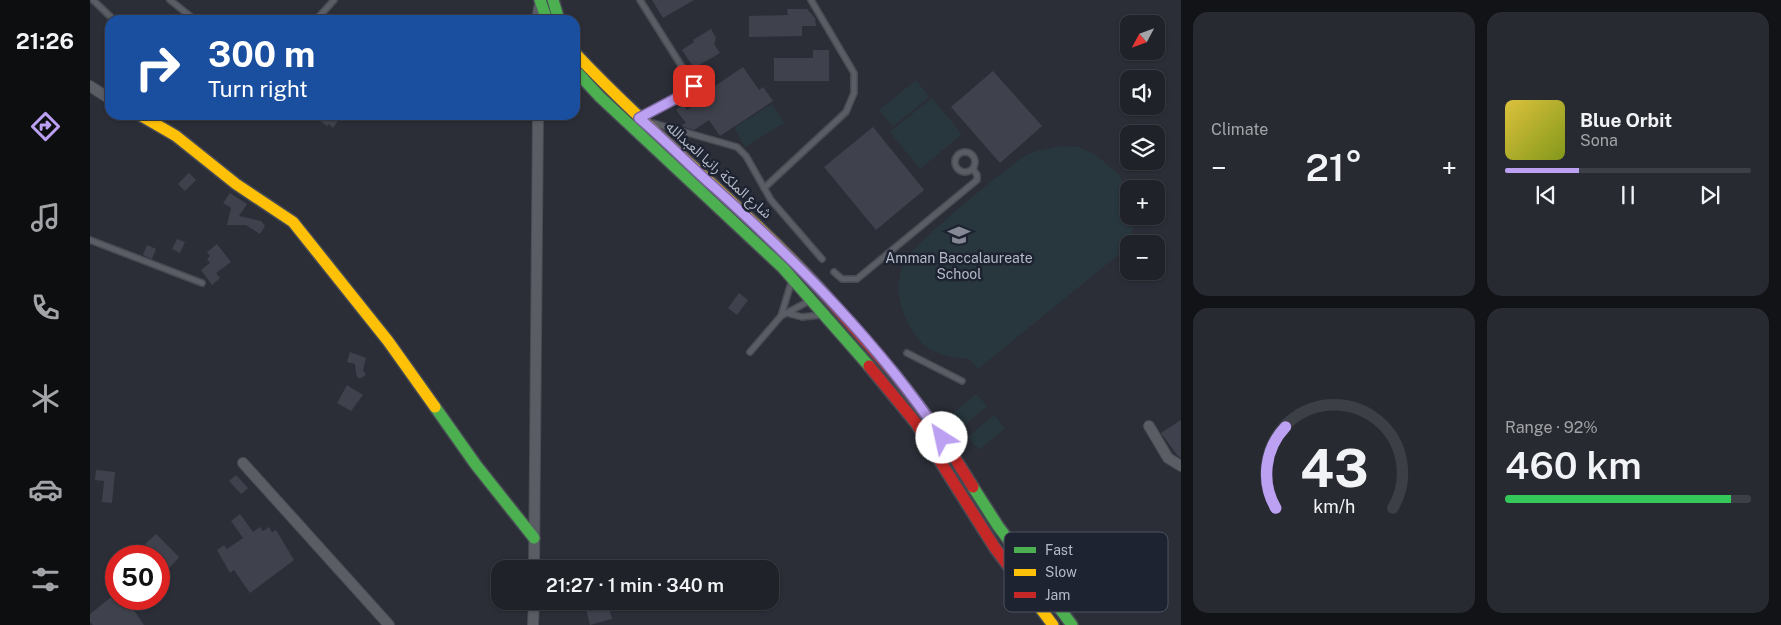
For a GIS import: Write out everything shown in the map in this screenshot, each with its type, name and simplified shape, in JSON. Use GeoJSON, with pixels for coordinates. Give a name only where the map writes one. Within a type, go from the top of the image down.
{"type":"FeatureCollection","features":[{"type":"Feature","properties":{"kind":"main road"},"geometry":{"type":"LineString","coordinates":[[553,0],[558,15]]}},
{"type":"Feature","properties":{"kind":"main road"},"geometry":{"type":"LineString","coordinates":[[540,1],[545,15]]}},
{"type":"Feature","properties":{"kind":"main road","name":"شارع الملكة رانيا العبدالله"},"geometry":{"type":"LineString","coordinates":[[580,58],[641,119],[784,250],[869,344],[936,428],[1004,534]]}},
{"type":"Feature","properties":{"kind":"main road","name":"شارع الملكة رانيا العبدالله"},"geometry":{"type":"LineString","coordinates":[[580,75],[600,97],[793,278],[812,299],[916,423],[1004,560]]}},
{"type":"Feature","properties":{"kind":"main road"},"geometry":{"type":"LineString","coordinates":[[149,120],[176,136],[236,184],[278,210],[293,222],[388,341],[476,465],[534,538]]}},
{"type":"Feature","properties":{"kind":"main road","name":"شارع الملكة رانيا العبدالله"},"geometry":{"type":"LineString","coordinates":[[1043,612],[1053,625]]}},
{"type":"Feature","properties":{"kind":"main road","name":"شارع الملكة رانيا العبدالله"},"geometry":{"type":"LineString","coordinates":[[1062,612],[1072,625]]}},
{"type":"Feature","properties":{"kind":"street"},"geometry":{"type":"LineString","coordinates":[[538,15],[540,1]]}},
{"type":"Feature","properties":{"kind":"street"},"geometry":{"type":"LineString","coordinates":[[90,86],[105,96]]}},
{"type":"Feature","properties":{"kind":"street"},"geometry":{"type":"LineString","coordinates":[[534,560],[538,120]]}},
{"type":"Feature","properties":{"kind":"street"},"geometry":{"type":"LineString","coordinates":[[1149,426],[1168,458],[1181,466]]}},
{"type":"Feature","properties":{"kind":"street"},"geometry":{"type":"LineString","coordinates":[[243,463],[389,625]]}},
{"type":"Feature","properties":{"kind":"street"},"geometry":{"type":"LineString","coordinates":[[533,625],[534,610]]}},
{"type":"Feature","properties":{"kind":"lane"},"geometry":{"type":"LineString","coordinates":[[93,0],[109,15]]}},
{"type":"Feature","properties":{"kind":"lane"},"geometry":{"type":"LineString","coordinates":[[170,0],[189,15]]}},
{"type":"Feature","properties":{"kind":"lane"},"geometry":{"type":"LineString","coordinates":[[320,15],[334,0]]}},
{"type":"Feature","properties":{"kind":"lane"},"geometry":{"type":"LineString","coordinates":[[640,0],[694,86],[692,90],[641,119]]}},
{"type":"Feature","properties":{"kind":"lane"},"geometry":{"type":"LineString","coordinates":[[764,188],[846,112],[854,93],[854,73],[811,0]]}},
{"type":"Feature","properties":{"kind":"lane"},"geometry":{"type":"LineString","coordinates":[[641,119],[737,146],[746,156],[771,200],[822,259]]}},
{"type":"Feature","properties":{"kind":"lane"},"geometry":{"type":"LineString","coordinates":[[834,272],[845,280],[857,279],[977,180],[977,175],[973,169]]}},
{"type":"Feature","properties":{"kind":"lane"},"geometry":{"type":"LineString","coordinates":[[90,240],[202,283]]}},
{"type":"Feature","properties":{"kind":"lane"},"geometry":{"type":"LineString","coordinates":[[781,316],[793,278]]}},
{"type":"Feature","properties":{"kind":"lane"},"geometry":{"type":"LineString","coordinates":[[750,352],[781,316],[812,299]]}},
{"type":"Feature","properties":{"kind":"lane"},"geometry":{"type":"LineString","coordinates":[[787,313],[802,317],[825,314]]}},
{"type":"Feature","properties":{"kind":"lane"},"geometry":{"type":"LineString","coordinates":[[907,353],[962,381]]}},
{"type":"Feature","properties":{"kind":"shaded area"},"geometry":{"type":"Polygon","coordinates":[[[916,80],[929,97],[893,126],[879,110],[916,80]]]}},
{"type":"Feature","properties":{"kind":"shaded area"},"geometry":{"type":"Polygon","coordinates":[[[932,98],[962,134],[920,169],[890,132],[932,98]]]}},
{"type":"Feature","properties":{"kind":"shaded area"},"geometry":{"type":"Polygon","coordinates":[[[772,104],[784,123],[745,147],[734,128],[772,104]]]}},
{"type":"Feature","properties":{"kind":"shaded area"},"geometry":{"type":"Polygon","coordinates":[[[1058,146],[1078,147],[1096,155],[1122,180],[1120,180],[1120,225],[1134,225],[1131,235],[1120,235],[1120,254],[978,369],[968,358],[944,355],[930,349],[918,339],[901,306],[899,279],[901,270],[911,252],[925,239],[984,187],[1019,160],[1032,153],[1058,146]]]}},
{"type":"Feature","properties":{"kind":"shaded area"},"geometry":{"type":"Polygon","coordinates":[[[976,394],[987,406],[961,428],[950,416],[976,394]]]}},
{"type":"Feature","properties":{"kind":"shaded area"},"geometry":{"type":"Polygon","coordinates":[[[994,415],[1005,428],[979,450],[968,437],[994,415]]]}},
{"type":"Feature","properties":{"kind":"building"},"geometry":{"type":"Polygon","coordinates":[[[652,0],[694,0],[663,18],[652,0]]]}},
{"type":"Feature","properties":{"kind":"building"},"geometry":{"type":"Polygon","coordinates":[[[787,9],[807,9],[815,18],[816,26],[802,26],[802,36],[749,37],[749,16],[788,15],[787,9]]]}},
{"type":"Feature","properties":{"kind":"building"},"geometry":{"type":"Polygon","coordinates":[[[711,29],[716,38],[714,44],[720,53],[694,68],[682,50],[694,42],[693,40],[711,29]]]}},
{"type":"Feature","properties":{"kind":"building"},"geometry":{"type":"Polygon","coordinates":[[[813,50],[829,50],[829,81],[774,81],[774,58],[813,58],[813,50]]]}},
{"type":"Feature","properties":{"kind":"building"},"geometry":{"type":"Polygon","coordinates":[[[743,67],[759,90],[763,87],[773,101],[720,136],[709,120],[694,130],[682,125],[686,123],[676,110],[683,104],[687,110],[702,100],[700,96],[743,67]]]}},
{"type":"Feature","properties":{"kind":"building"},"geometry":{"type":"Polygon","coordinates":[[[993,71],[1042,126],[1000,163],[951,107],[993,71]]]}},
{"type":"Feature","properties":{"kind":"building"},"geometry":{"type":"Polygon","coordinates":[[[319,120],[339,120],[333,128],[329,124],[327,126],[319,120]]]}},
{"type":"Feature","properties":{"kind":"building"},"geometry":{"type":"Polygon","coordinates":[[[873,127],[924,190],[876,230],[824,167],[873,127]]]}},
{"type":"Feature","properties":{"kind":"building"},"geometry":{"type":"Polygon","coordinates":[[[189,173],[196,180],[185,191],[178,184],[189,173]]]}},
{"type":"Feature","properties":{"kind":"building"},"geometry":{"type":"Polygon","coordinates":[[[230,193],[247,204],[239,216],[261,221],[265,226],[260,234],[246,225],[227,225],[231,208],[223,203],[230,193]]]}},
{"type":"Feature","properties":{"kind":"building"},"geometry":{"type":"Polygon","coordinates":[[[177,239],[185,242],[180,253],[172,249],[177,239]]]}},
{"type":"Feature","properties":{"kind":"building"},"geometry":{"type":"Polygon","coordinates":[[[217,244],[231,262],[216,273],[220,278],[212,285],[201,270],[210,263],[207,259],[210,256],[207,252],[217,244]]]}},
{"type":"Feature","properties":{"kind":"building"},"geometry":{"type":"Polygon","coordinates":[[[147,245],[156,249],[152,259],[143,255],[147,245]]]}},
{"type":"Feature","properties":{"kind":"building"},"geometry":{"type":"Polygon","coordinates":[[[739,293],[748,300],[737,315],[728,308],[739,293]]]}},
{"type":"Feature","properties":{"kind":"building"},"geometry":{"type":"Polygon","coordinates":[[[350,352],[366,358],[363,370],[366,375],[361,378],[358,378],[356,374],[355,364],[347,362],[350,352]]]}},
{"type":"Feature","properties":{"kind":"building"},"geometry":{"type":"Polygon","coordinates":[[[347,385],[363,395],[351,411],[337,403],[347,385]]]}},
{"type":"Feature","properties":{"kind":"building"},"geometry":{"type":"Polygon","coordinates":[[[1181,420],[1181,458],[1161,433],[1181,420]]]}},
{"type":"Feature","properties":{"kind":"building"},"geometry":{"type":"Polygon","coordinates":[[[96,470],[115,472],[112,503],[102,502],[104,481],[95,480],[96,470]]]}},
{"type":"Feature","properties":{"kind":"building"},"geometry":{"type":"Polygon","coordinates":[[[236,475],[248,488],[241,494],[229,481],[236,475]]]}},
{"type":"Feature","properties":{"kind":"building"},"geometry":{"type":"Polygon","coordinates":[[[240,514],[253,532],[260,527],[263,531],[269,527],[272,532],[276,530],[294,560],[250,593],[234,570],[230,573],[217,550],[224,545],[227,549],[243,538],[231,521],[240,514]]]}},
{"type":"Feature","properties":{"kind":"building"},"geometry":{"type":"Polygon","coordinates":[[[156,534],[167,545],[146,545],[145,544],[156,534]]]}},
{"type":"Feature","properties":{"kind":"building"},"geometry":{"type":"Polygon","coordinates":[[[170,548],[179,557],[170,567],[170,548]]]}},
{"type":"Feature","properties":{"kind":"building"},"geometry":{"type":"Polygon","coordinates":[[[105,602],[105,610],[134,610],[144,625],[93,625],[90,622],[90,614],[105,602]]]}},
{"type":"Feature","properties":{"kind":"building"},"geometry":{"type":"Polygon","coordinates":[[[586,610],[610,610],[612,619],[590,625],[586,610]]]}},
{"type":"Feature","properties":{"kind":"traffic: fast"},"geometry":{"type":"LineString","coordinates":[[540,0],[545,15]]}},
{"type":"Feature","properties":{"kind":"traffic: fast"},"geometry":{"type":"LineString","coordinates":[[553,0],[558,15]]}},
{"type":"Feature","properties":{"kind":"traffic: fast"},"geometry":{"type":"LineString","coordinates":[[580,75],[600,97],[783,268],[869,366]]}},
{"type":"Feature","properties":{"kind":"traffic: fast"},"geometry":{"type":"LineString","coordinates":[[435,407],[476,465],[534,538]]}},
{"type":"Feature","properties":{"kind":"traffic: fast"},"geometry":{"type":"LineString","coordinates":[[973,487],[1004,534]]}},
{"type":"Feature","properties":{"kind":"traffic: fast"},"geometry":{"type":"LineString","coordinates":[[1062,612],[1072,625]]}},
{"type":"Feature","properties":{"kind":"traffic: slow"},"geometry":{"type":"LineString","coordinates":[[580,58],[635,113],[790,257],[819,288]]}},
{"type":"Feature","properties":{"kind":"traffic: slow"},"geometry":{"type":"LineString","coordinates":[[149,120],[176,136],[236,184],[293,222],[388,341],[435,407]]}},
{"type":"Feature","properties":{"kind":"traffic: slow"},"geometry":{"type":"LineString","coordinates":[[1043,612],[1053,625]]}},
{"type":"Feature","properties":{"kind":"traffic: jam"},"geometry":{"type":"LineString","coordinates":[[819,288],[896,376],[936,428],[973,487]]}},
{"type":"Feature","properties":{"kind":"traffic: jam"},"geometry":{"type":"LineString","coordinates":[[869,366],[916,423],[1004,560]]}},
{"type":"Feature","properties":{"kind":"place","name":"Amman Baccalaureate School"},"geometry":{"type":"Point","coordinates":[959,235]}},
{"type":"Feature","properties":{"kind":"route"},"geometry":{"type":"LineString","coordinates":[[694,86],[692,90],[662,104],[639,118],[784,250],[896,376],[942,438]]}}]}
